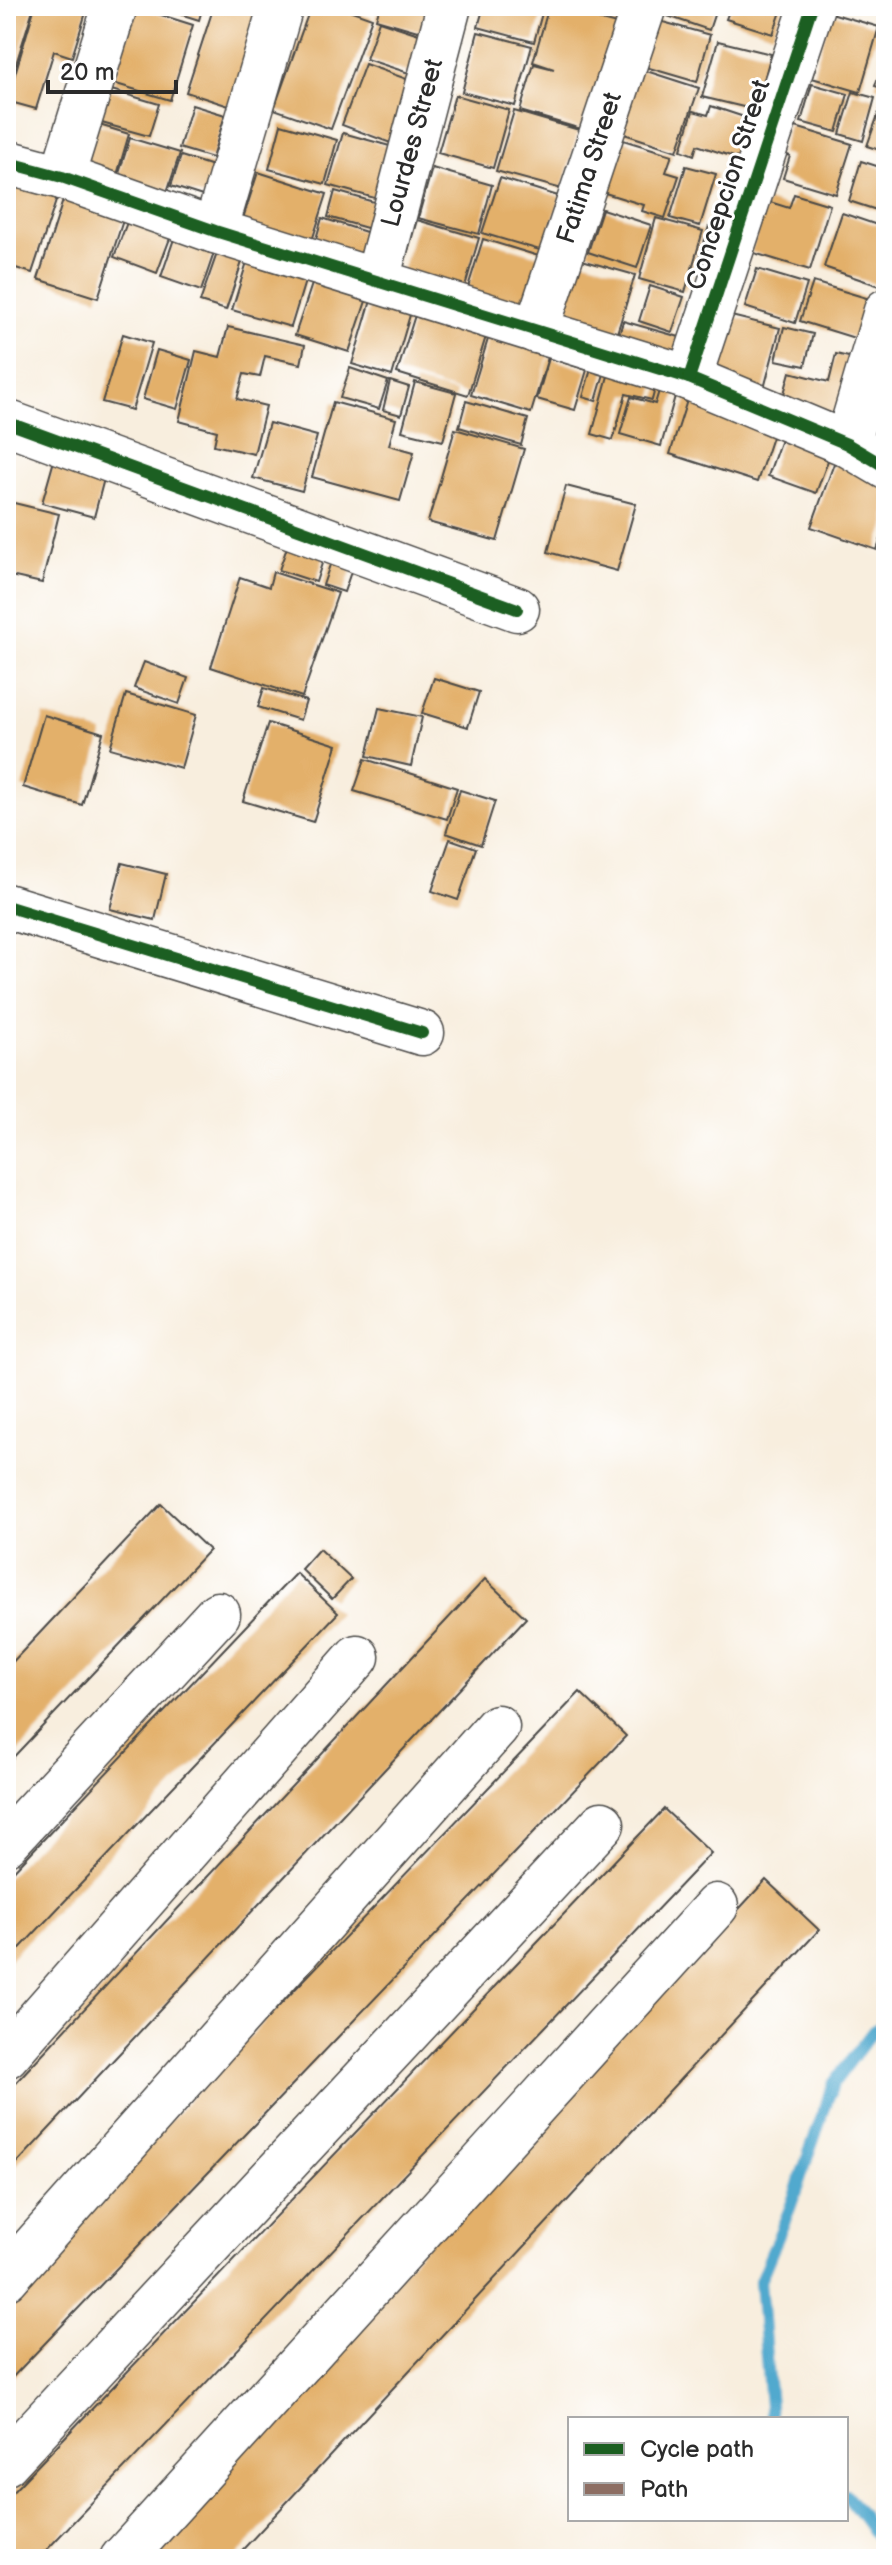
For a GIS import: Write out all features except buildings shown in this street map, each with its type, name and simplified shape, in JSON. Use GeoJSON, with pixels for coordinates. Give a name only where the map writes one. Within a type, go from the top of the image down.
{"type":"FeatureCollection","features":[{"type":"Feature","properties":{"kind":"street"},"geometry":{"type":"LineString","coordinates":[[62,177],[115,6]]}},
{"type":"Feature","properties":{"kind":"street"},"geometry":{"type":"LineString","coordinates":[[215,231],[281,6]]}},
{"type":"Feature","properties":{"kind":"street","name":"Lourdes Street"},"geometry":{"type":"LineString","coordinates":[[377,280],[449,6]]}},
{"type":"Feature","properties":{"kind":"street","name":"Fatima Street"},"geometry":{"type":"LineString","coordinates":[[536,331],[644,6]]}},
{"type":"Feature","properties":{"kind":"street","name":"Concepcion Street"},"geometry":{"type":"LineString","coordinates":[[689,378],[812,6]]}},
{"type":"Feature","properties":{"kind":"street"},"geometry":{"type":"LineString","coordinates":[[6,162],[62,177],[215,231],[689,378],[847,444],[886,467]]}},
{"type":"Feature","properties":{"kind":"street"},"geometry":{"type":"LineString","coordinates":[[847,444],[886,311]]}},
{"type":"Feature","properties":{"kind":"street"},"geometry":{"type":"LineString","coordinates":[[6,422],[517,609]]}},
{"type":"Feature","properties":{"kind":"street"},"geometry":{"type":"LineString","coordinates":[[6,906],[422,1033]]}},
{"type":"Feature","properties":{"kind":"street"},"geometry":{"type":"LineString","coordinates":[[6,1843],[218,1614]]}},
{"type":"Feature","properties":{"kind":"street"},"geometry":{"type":"LineString","coordinates":[[6,2056],[357,1657]]}},
{"type":"Feature","properties":{"kind":"street"},"geometry":{"type":"LineString","coordinates":[[6,2278],[497,1727]]}},
{"type":"Feature","properties":{"kind":"street"},"geometry":{"type":"LineString","coordinates":[[6,2463],[602,1824]]}},
{"type":"Feature","properties":{"kind":"street"},"geometry":{"type":"LineString","coordinates":[[122,2559],[716,1906]]}},
{"type":"Feature","properties":{"kind":"waterway"},"geometry":{"type":"LineString","coordinates":[[771,2417],[760,2281],[790,2208],[833,2084],[873,2031],[886,2023]]}},
{"type":"Feature","properties":{"kind":"waterway"},"geometry":{"type":"LineString","coordinates":[[848,2498],[886,2548]]}},
{"type":"Feature","properties":{"kind":"marked path"},"geometry":{"type":"LineString","coordinates":[[6,1316],[13,1319]]}},
{"type":"Feature","properties":{"kind":"cycle path"},"geometry":{"type":"LineString","coordinates":[[689,378],[812,6]]}},
{"type":"Feature","properties":{"kind":"cycle path"},"geometry":{"type":"LineString","coordinates":[[6,162],[62,177],[215,231],[689,378],[847,444],[886,467]]}},
{"type":"Feature","properties":{"kind":"cycle path"},"geometry":{"type":"LineString","coordinates":[[6,422],[517,609]]}},
{"type":"Feature","properties":{"kind":"cycle path"},"geometry":{"type":"LineString","coordinates":[[6,906],[422,1033]]}}]}
